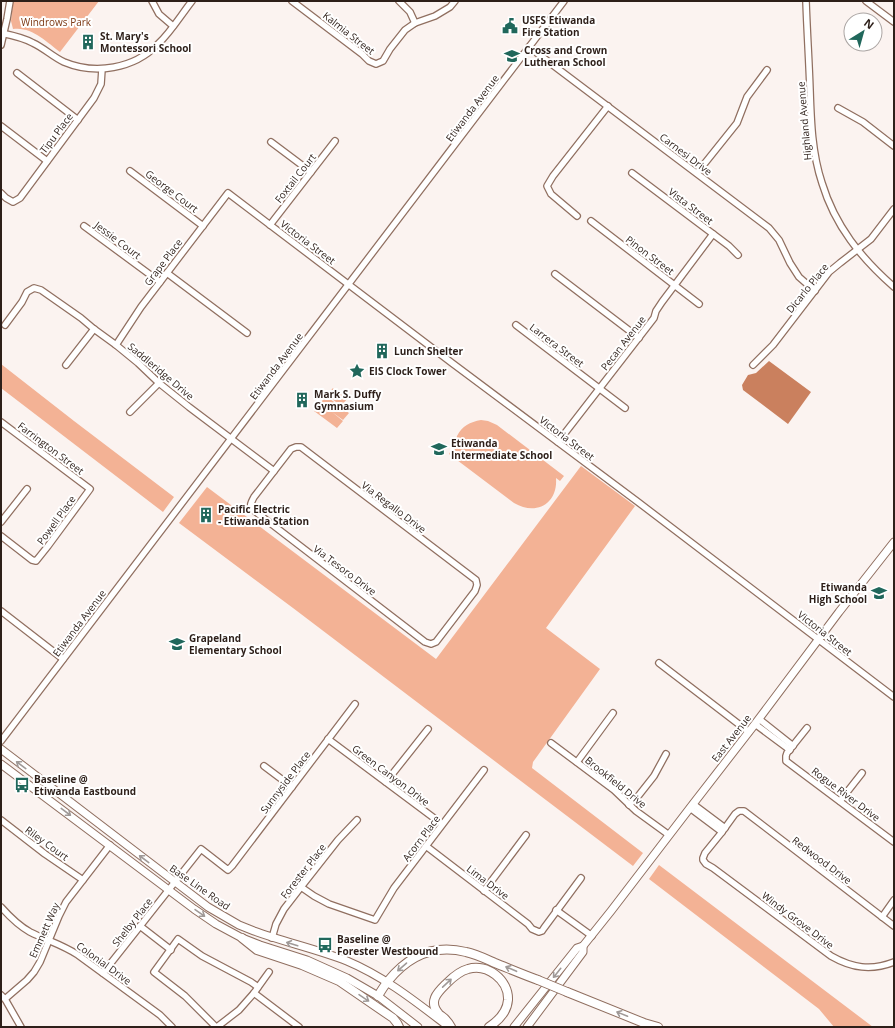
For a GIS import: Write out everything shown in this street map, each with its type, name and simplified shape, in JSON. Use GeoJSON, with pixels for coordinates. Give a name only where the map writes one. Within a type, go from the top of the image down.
{"type":"FeatureCollection","features":[{"type":"Feature","properties":{"kind":"highway"},"geometry":{"type":"LineString","coordinates":[[242,938],[257,950],[302,964],[339,981],[393,1018],[399,1027]]}},
{"type":"Feature","properties":{"kind":"highway"},"geometry":{"type":"LineString","coordinates":[[378,996],[387,982],[399,969],[416,956],[443,949],[456,950],[468,952],[644,1023],[658,1027]]}},
{"type":"Feature","properties":{"kind":"highway"},"geometry":{"type":"LineString","coordinates":[[450,1027],[446,1019],[438,1014],[436,1010],[434,1001],[435,996],[438,991],[458,973],[471,968],[484,969],[492,972],[499,978],[506,990],[508,1000],[505,1011],[501,1017],[489,1027]]}},
{"type":"Feature","properties":{"kind":"main road","name":"East Avenue"},"geometry":{"type":"LineString","coordinates":[[514,1027],[577,948],[583,946],[592,936],[757,722],[818,639],[894,542]]}},
{"type":"Feature","properties":{"kind":"main road","name":"Base Line Road"},"geometry":{"type":"LineString","coordinates":[[1,749],[208,907],[239,925],[272,938],[346,961],[365,969],[396,987],[450,1027]]}},
{"type":"Feature","properties":{"kind":"main road","name":"Base Line Road"},"geometry":{"type":"LineString","coordinates":[[1,764],[216,924],[242,938],[318,965],[354,982],[378,996],[418,1027]]}},
{"type":"Feature","properties":{"kind":"main road","name":"East Avenue"},"geometry":{"type":"LineString","coordinates":[[527,1027],[583,952],[583,946]]}},
{"type":"Feature","properties":{"kind":"street"},"geometry":{"type":"LineString","coordinates":[[1,45],[2,34],[10,1]]}},
{"type":"Feature","properties":{"kind":"street"},"geometry":{"type":"LineString","coordinates":[[152,1],[159,14],[173,26]]}},
{"type":"Feature","properties":{"kind":"street"},"geometry":{"type":"LineString","coordinates":[[2,34],[33,42],[54,57],[78,67],[102,69],[119,66],[133,61],[158,45],[192,1]]}},
{"type":"Feature","properties":{"kind":"street","name":"Kalmia Street"},"geometry":{"type":"LineString","coordinates":[[292,1],[362,54],[369,61],[376,64],[383,61],[390,49],[405,30],[415,23]]}},
{"type":"Feature","properties":{"kind":"street"},"geometry":{"type":"LineString","coordinates":[[399,1],[410,12],[415,23],[435,16],[450,7],[455,1]]}},
{"type":"Feature","properties":{"kind":"street","name":"Etiwanda Avenue"},"geometry":{"type":"LineString","coordinates":[[1,741],[564,1]]}},
{"type":"Feature","properties":{"kind":"street","name":"Highland Avenue"},"geometry":{"type":"LineString","coordinates":[[806,1],[813,148],[821,183],[832,209],[857,250],[869,264],[894,287]]}},
{"type":"Feature","properties":{"kind":"street"},"geometry":{"type":"LineString","coordinates":[[866,1],[894,22]]}},
{"type":"Feature","properties":{"kind":"street","name":"Carnesi Drive"},"geometry":{"type":"LineString","coordinates":[[529,47],[769,228],[779,240],[792,267],[799,277],[815,291]]}},
{"type":"Feature","properties":{"kind":"street","name":"Tipu Place"},"geometry":{"type":"LineString","coordinates":[[1,194],[13,202],[20,198],[98,92],[101,84],[102,69]]}},
{"type":"Feature","properties":{"kind":"street"},"geometry":{"type":"LineString","coordinates":[[697,174],[737,123],[747,97],[767,70]]}},
{"type":"Feature","properties":{"kind":"street"},"geometry":{"type":"LineString","coordinates":[[17,74],[78,120]]}},
{"type":"Feature","properties":{"kind":"street"},"geometry":{"type":"LineString","coordinates":[[577,216],[551,194],[547,186],[553,176],[608,106]]}},
{"type":"Feature","properties":{"kind":"street"},"geometry":{"type":"LineString","coordinates":[[838,108],[863,122],[894,146]]}},
{"type":"Feature","properties":{"kind":"street"},"geometry":{"type":"LineString","coordinates":[[1,126],[47,161]]}},
{"type":"Feature","properties":{"kind":"street","name":"Foxtail Court"},"geometry":{"type":"LineString","coordinates":[[270,225],[334,141]]}},
{"type":"Feature","properties":{"kind":"street"},"geometry":{"type":"LineString","coordinates":[[271,142],[311,172]]}},
{"type":"Feature","properties":{"kind":"street","name":"George Court"},"geometry":{"type":"LineString","coordinates":[[130,171],[202,226]]}},
{"type":"Feature","properties":{"kind":"street","name":"Vista Street"},"geometry":{"type":"LineString","coordinates":[[632,173],[729,246],[738,255]]}},
{"type":"Feature","properties":{"kind":"street","name":"Victoria Street"},"geometry":{"type":"LineString","coordinates":[[228,193],[894,697]]}},
{"type":"Feature","properties":{"kind":"street","name":"Grape Place"},"geometry":{"type":"LineString","coordinates":[[116,345],[135,315],[228,193]]}},
{"type":"Feature","properties":{"kind":"street","name":"Dicarlo Place"},"geometry":{"type":"LineString","coordinates":[[753,364],[773,346],[829,272],[871,239],[894,209]]}},
{"type":"Feature","properties":{"kind":"street","name":"Pinon Street"},"geometry":{"type":"LineString","coordinates":[[591,221],[699,304]]}},
{"type":"Feature","properties":{"kind":"street","name":"Jessie Court"},"geometry":{"type":"LineString","coordinates":[[84,226],[160,282]]}},
{"type":"Feature","properties":{"kind":"street","name":"Pecan Avenue"},"geometry":{"type":"LineString","coordinates":[[558,442],[654,318],[656,311],[712,234]]}},
{"type":"Feature","properties":{"kind":"street"},"geometry":{"type":"LineString","coordinates":[[167,273],[247,333]]}},
{"type":"Feature","properties":{"kind":"street"},"geometry":{"type":"LineString","coordinates":[[555,274],[639,338]]}},
{"type":"Feature","properties":{"kind":"street","name":"Saddleridge Drive"},"geometry":{"type":"LineString","coordinates":[[5,325],[22,302],[27,292],[34,288],[41,290],[116,345],[159,383],[274,472]]}},
{"type":"Feature","properties":{"kind":"street","name":"Larrera Street"},"geometry":{"type":"LineString","coordinates":[[516,325],[625,408]]}},
{"type":"Feature","properties":{"kind":"street"},"geometry":{"type":"LineString","coordinates":[[66,365],[94,330]]}},
{"type":"Feature","properties":{"kind":"street"},"geometry":{"type":"LineString","coordinates":[[130,412],[159,383]]}},
{"type":"Feature","properties":{"kind":"street","name":"Farrington Street"},"geometry":{"type":"LineString","coordinates":[[2,426],[90,489]]}},
{"type":"Feature","properties":{"kind":"street","name":"Via Regallo Drive"},"geometry":{"type":"LineString","coordinates":[[274,472],[291,449],[296,446],[302,447],[476,580],[477,585],[475,591],[436,642],[431,644]]}},
{"type":"Feature","properties":{"kind":"street","name":"Via Tesoro Drive"},"geometry":{"type":"LineString","coordinates":[[274,472],[252,500],[250,508],[425,642],[431,644]]}},
{"type":"Feature","properties":{"kind":"street"},"geometry":{"type":"LineString","coordinates":[[1,522],[27,489]]}},
{"type":"Feature","properties":{"kind":"street","name":"Powell Place"},"geometry":{"type":"LineString","coordinates":[[1,536],[32,560],[36,561],[90,489]]}},
{"type":"Feature","properties":{"kind":"street"},"geometry":{"type":"LineString","coordinates":[[1,611],[63,659]]}},
{"type":"Feature","properties":{"kind":"street"},"geometry":{"type":"LineString","coordinates":[[659,663],[749,732]]}},
{"type":"Feature","properties":{"kind":"street","name":"Sunnyside Place"},"geometry":{"type":"LineString","coordinates":[[175,882],[201,849],[228,870],[355,704]]}},
{"type":"Feature","properties":{"kind":"street"},"geometry":{"type":"LineString","coordinates":[[576,762],[613,713]]}},
{"type":"Feature","properties":{"kind":"street"},"geometry":{"type":"LineString","coordinates":[[757,722],[792,748],[808,728]]}},
{"type":"Feature","properties":{"kind":"street"},"geometry":{"type":"LineString","coordinates":[[386,782],[428,729]]}},
{"type":"Feature","properties":{"kind":"street","name":"Green Canyon Drive"},"geometry":{"type":"LineString","coordinates":[[328,739],[442,824]]}},
{"type":"Feature","properties":{"kind":"street","name":"Brookfield Drive"},"geometry":{"type":"LineString","coordinates":[[551,743],[614,790],[629,805],[669,836]]}},
{"type":"Feature","properties":{"kind":"street","name":"Rogue River Drive"},"geometry":{"type":"LineString","coordinates":[[792,748],[786,756],[786,760],[894,842]]}},
{"type":"Feature","properties":{"kind":"street"},"geometry":{"type":"LineString","coordinates":[[629,805],[654,776],[666,754]]}},
{"type":"Feature","properties":{"kind":"street"},"geometry":{"type":"LineString","coordinates":[[264,766],[292,787]]}},
{"type":"Feature","properties":{"kind":"street","name":"Acorn Place"},"geometry":{"type":"LineString","coordinates":[[301,887],[322,900],[376,920],[394,888],[484,770]]}},
{"type":"Feature","properties":{"kind":"street"},"geometry":{"type":"LineString","coordinates":[[840,801],[862,773]]}},
{"type":"Feature","properties":{"kind":"street"},"geometry":{"type":"LineString","coordinates":[[691,806],[724,830]]}},
{"type":"Feature","properties":{"kind":"street","name":"Redwood Drive"},"geometry":{"type":"LineString","coordinates":[[724,830],[735,814],[740,811],[748,813],[894,926]]}},
{"type":"Feature","properties":{"kind":"street","name":"Riley Court"},"geometry":{"type":"LineString","coordinates":[[1,820],[41,851],[83,880]]}},
{"type":"Feature","properties":{"kind":"street","name":"Forester Place"},"geometry":{"type":"LineString","coordinates":[[272,938],[284,909],[338,840],[357,820]]}},
{"type":"Feature","properties":{"kind":"street","name":"Windy Grove Drive"},"geometry":{"type":"LineString","coordinates":[[724,830],[705,853],[703,860],[706,864],[830,956],[843,963],[871,968],[884,966],[894,962]]}},
{"type":"Feature","properties":{"kind":"street"},"geometry":{"type":"LineString","coordinates":[[484,890],[526,834]]}},
{"type":"Feature","properties":{"kind":"street","name":"Emmett Way"},"geometry":{"type":"LineString","coordinates":[[3,997],[27,980],[34,972],[40,962],[63,908],[110,845]]}},
{"type":"Feature","properties":{"kind":"street","name":"Lima Drive"},"geometry":{"type":"LineString","coordinates":[[426,846],[528,924],[532,929],[539,932],[542,930],[556,910]]}},
{"type":"Feature","properties":{"kind":"street"},"geometry":{"type":"LineString","coordinates":[[581,878],[556,910],[592,936]]}},
{"type":"Feature","properties":{"kind":"street","name":"Shelby Place"},"geometry":{"type":"LineString","coordinates":[[103,973],[175,882]]}},
{"type":"Feature","properties":{"kind":"street"},"geometry":{"type":"LineString","coordinates":[[882,916],[894,900]]}},
{"type":"Feature","properties":{"kind":"street","name":"Colonial Drive"},"geometry":{"type":"LineString","coordinates":[[1,907],[18,924],[29,931],[73,951],[160,1015],[172,1027]]}},
{"type":"Feature","properties":{"kind":"street"},"geometry":{"type":"LineString","coordinates":[[140,926],[171,950]]}},
{"type":"Feature","properties":{"kind":"street"},"geometry":{"type":"LineString","coordinates":[[258,987],[202,956],[178,938],[171,950],[154,972],[185,996],[217,1027],[238,1010],[254,992],[258,987],[270,972]]}},
{"type":"Feature","properties":{"kind":"street"},"geometry":{"type":"LineString","coordinates":[[254,992],[299,1027]]}},
{"type":"Feature","properties":{"kind":"street"},"geometry":{"type":"LineString","coordinates":[[3,997],[20,1027]]}},
{"type":"Feature","properties":{"kind":"green space","name":"Windrows Park"},"geometry":{"type":"Polygon","coordinates":[[[13,1],[99,1],[60,52],[32,32],[13,29],[11,21],[13,1]]]}},
{"type":"Feature","properties":{"kind":"green space"},"geometry":{"type":"Polygon","coordinates":[[[1,364],[174,497],[163,512],[1,388],[1,364]]]}},
{"type":"Feature","properties":{"kind":"green space"},"geometry":{"type":"Polygon","coordinates":[[[333,388],[347,399],[341,406],[327,395],[333,388]]]}},
{"type":"Feature","properties":{"kind":"green space"},"geometry":{"type":"Polygon","coordinates":[[[326,396],[349,413],[343,420],[332,412],[343,421],[337,428],[314,411],[326,396]]]}},
{"type":"Feature","properties":{"kind":"green space"},"geometry":{"type":"Polygon","coordinates":[[[481,420],[497,425],[564,476],[560,481],[556,478],[556,487],[553,495],[544,505],[537,508],[530,508],[522,507],[514,503],[449,454],[455,446],[457,436],[461,430],[470,423],[481,420]]]}},
{"type":"Feature","properties":{"kind":"green space"},"geometry":{"type":"Polygon","coordinates":[[[581,466],[635,506],[546,628],[600,669],[533,762],[532,768],[643,853],[633,866],[179,523],[207,487],[436,659],[581,466]]]}},
{"type":"Feature","properties":{"kind":"green space"},"geometry":{"type":"Polygon","coordinates":[[[659,865],[873,1027],[834,1027],[819,1009],[649,879],[659,865]]]}},
{"type":"Feature","properties":{"kind":"shaded area"},"geometry":{"type":"Polygon","coordinates":[[[769,361],[811,392],[788,424],[743,390],[742,385],[748,375],[756,373],[769,361]]]}},
{"type":"Feature","properties":{"kind":"place","name":"USFS Etiwanda Fire Station"},"geometry":{"type":"Point","coordinates":[510,26]}},
{"type":"Feature","properties":{"kind":"place","name":"St. Mary's Montessori School"},"geometry":{"type":"Point","coordinates":[88,42]}},
{"type":"Feature","properties":{"kind":"place","name":"Cross and Crown Lutheran School"},"geometry":{"type":"Point","coordinates":[512,56]}},
{"type":"Feature","properties":{"kind":"place","name":"Lunch Shelter"},"geometry":{"type":"Point","coordinates":[382,351]}},
{"type":"Feature","properties":{"kind":"place","name":"EIS Clock Tower"},"geometry":{"type":"Point","coordinates":[357,371]}},
{"type":"Feature","properties":{"kind":"place","name":"Mark S. Duffy Gymnasium"},"geometry":{"type":"Point","coordinates":[302,400]}},
{"type":"Feature","properties":{"kind":"place","name":"Etiwanda Intermediate School"},"geometry":{"type":"Point","coordinates":[439,449]}},
{"type":"Feature","properties":{"kind":"place","name":"Pacific Electric - Etiwanda Station"},"geometry":{"type":"Point","coordinates":[206,515]}},
{"type":"Feature","properties":{"kind":"place","name":"Etiwanda High School"},"geometry":{"type":"Point","coordinates":[879,593]}},
{"type":"Feature","properties":{"kind":"place","name":"Grapeland Elementary School"},"geometry":{"type":"Point","coordinates":[177,644]}},
{"type":"Feature","properties":{"kind":"place","name":"Baseline @ Etiwanda Eastbound"},"geometry":{"type":"Point","coordinates":[22,785]}},
{"type":"Feature","properties":{"kind":"place","name":"Baseline @ Forester Westbound"},"geometry":{"type":"Point","coordinates":[325,945]}}]}
